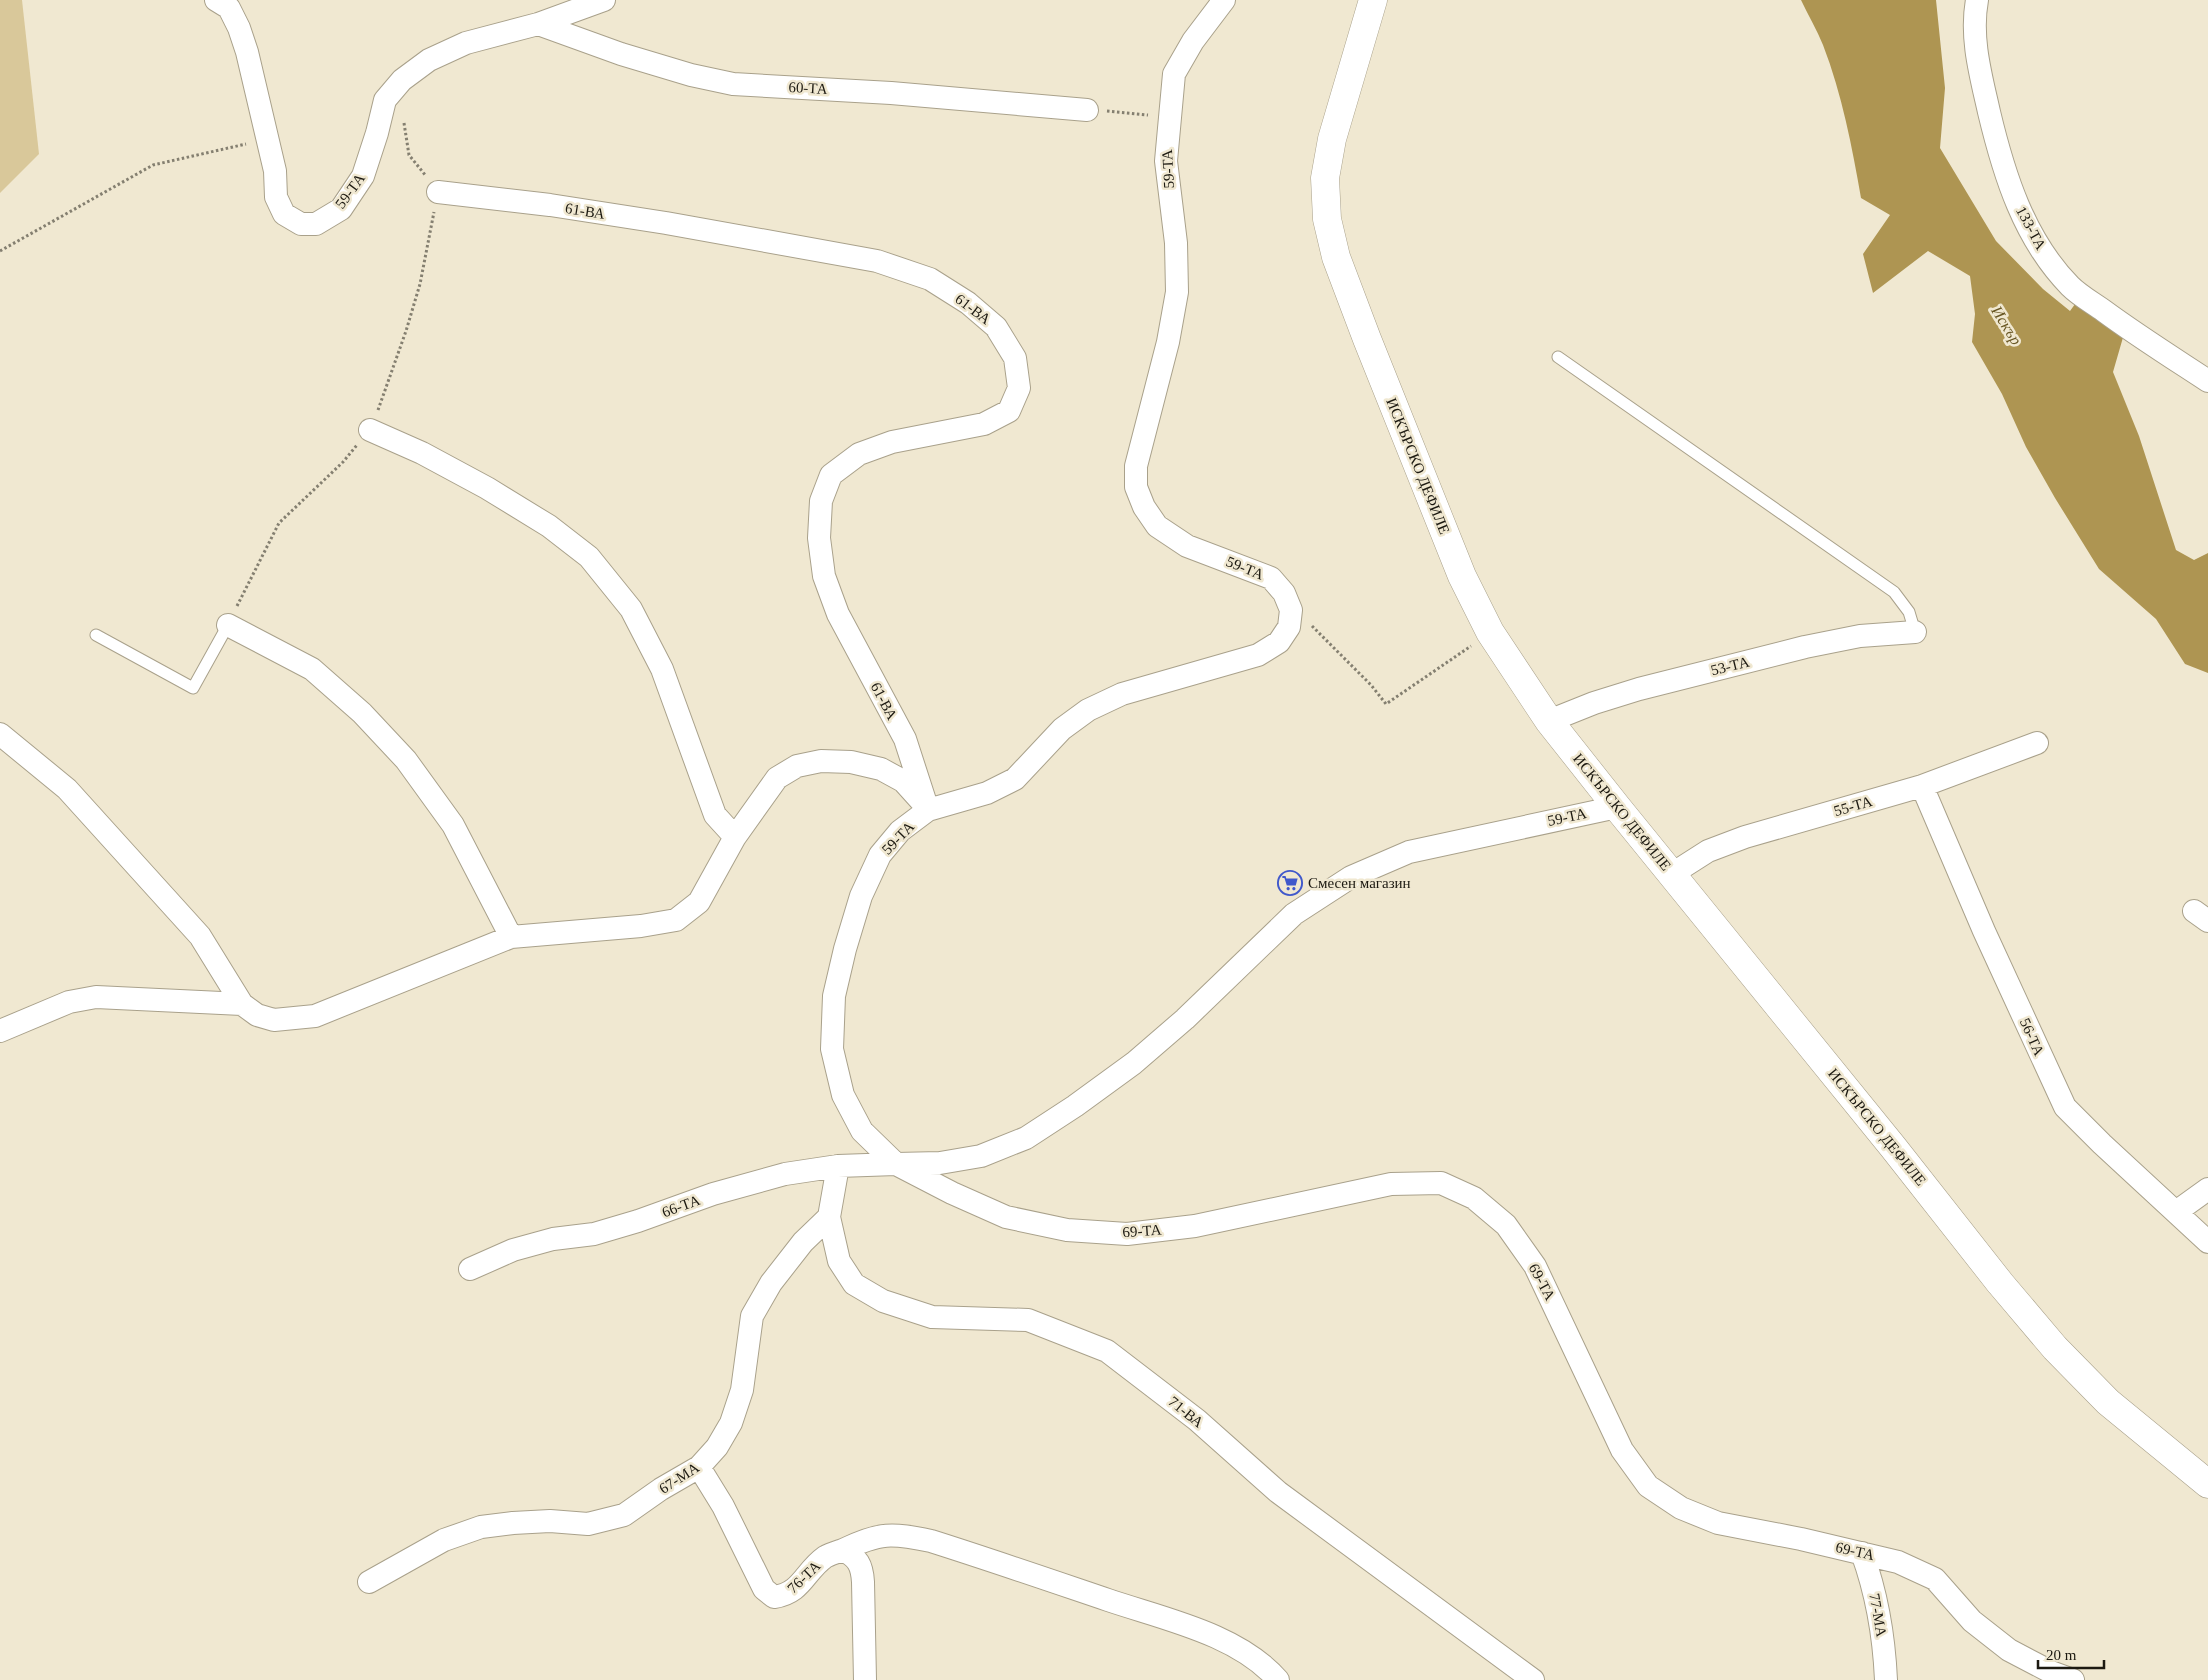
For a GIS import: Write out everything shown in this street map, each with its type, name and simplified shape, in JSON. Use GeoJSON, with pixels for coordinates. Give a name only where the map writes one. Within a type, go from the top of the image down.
{"type":"FeatureCollection","features":[{"type":"Feature","properties":{"kind":"main road","name":"ИСКЪРСКО ДЕФИЛЕ"},"geometry":{"type":"LineString","coordinates":[[1373,0],[1332,139],[1325,178],[1327,219],[1336,257],[1391,401],[1462,576],[1490,632],[1549,721],[1893,1147],[2000,1283],[2055,1348],[2108,1402],[2208,1484]]}},
{"type":"Feature","properties":{"kind":"street","name":"59-ТА"},"geometry":{"type":"LineString","coordinates":[[216,0],[229,8],[239,28],[268,139],[275,171],[276,197],[284,214],[301,224],[316,224],[341,208],[363,176],[385,100],[402,80],[429,60],[466,44],[538,24],[604,0]]}},
{"type":"Feature","properties":{"kind":"street","name":"59-ТА"},"geometry":{"type":"LineString","coordinates":[[1224,0],[1193,41],[1174,74],[1166,161],[1176,243],[1177,292],[1168,342],[1136,466],[1136,487],[1144,507],[1157,526],[1187,546],[1271,578],[1284,593],[1291,610],[1289,627],[1279,642],[1258,655],[1122,694],[1088,710],[1062,729],[1015,779],[988,793],[928,810],[900,831],[880,855],[861,896],[845,948],[834,996],[832,1049],[843,1095],[862,1131],[896,1164],[940,1163],[980,1156],[1026,1138],[1134,1064],[1185,1019],[1294,914],[1351,877],[1409,852],[1617,806]]}},
{"type":"Feature","properties":{"kind":"street","name":"133-ТА"},"geometry":{"type":"LineString","coordinates":[[1977,0],[1974,35],[1981,78],[1999,155],[2022,216],[2043,254],[2071,287],[2130,330],[2208,381]]}},
{"type":"Feature","properties":{"kind":"street","name":"60-ТА"},"geometry":{"type":"LineString","coordinates":[[538,24],[621,54],[733,84],[891,93],[1086,110]]}},
{"type":"Feature","properties":{"kind":"street","name":"61-ВА"},"geometry":{"type":"LineString","coordinates":[[438,192],[550,205],[666,223],[877,261],[930,279],[968,302],[996,327],[1015,358],[1019,388],[1009,411],[984,424],[892,442],[859,454],[831,475],[821,501],[820,538],[824,576],[838,614],[905,739],[928,810]]}},
{"type":"Feature","properties":{"kind":"street"},"geometry":{"type":"LineString","coordinates":[[370,430],[422,453],[487,488],[549,526],[589,557],[631,609],[640,626],[662,669],[715,815],[735,837]]}},
{"type":"Feature","properties":{"kind":"street"},"geometry":{"type":"LineString","coordinates":[[228,625],[312,669],[362,713],[406,760],[453,825],[511,937]]}},
{"type":"Feature","properties":{"kind":"street","name":"53-ТА"},"geometry":{"type":"LineString","coordinates":[[1549,721],[1639,688],[1805,647],[1860,636],[1915,632]]}},
{"type":"Feature","properties":{"kind":"street"},"geometry":{"type":"LineString","coordinates":[[0,734],[67,789],[200,936],[242,1004],[257,1015],[274,1020],[315,1016],[511,937],[641,926],[676,920],[699,902],[735,837],[777,778],[797,766],[821,761],[851,762],[881,769],[903,781],[928,810]]}},
{"type":"Feature","properties":{"kind":"street","name":"55-ТА"},"geometry":{"type":"LineString","coordinates":[[1672,874],[1708,851],[1745,837],[1922,786],[2037,743]]}},
{"type":"Feature","properties":{"kind":"street","name":"56-ТА"},"geometry":{"type":"LineString","coordinates":[[1922,786],[1984,931],[2065,1107],[2102,1144],[2208,1242]]}},
{"type":"Feature","properties":{"kind":"street"},"geometry":{"type":"LineString","coordinates":[[0,1030],[69,1002],[96,997],[242,1004]]}},
{"type":"Feature","properties":{"kind":"street","name":"66-ТА"},"geometry":{"type":"LineString","coordinates":[[470,1269],[521,1248],[553,1239],[594,1234],[638,1221],[713,1194],[785,1174],[838,1166],[896,1164]]}},
{"type":"Feature","properties":{"kind":"street","name":"69-ТА"},"geometry":{"type":"LineString","coordinates":[[896,1164],[952,1194],[1006,1217],[1068,1230],[1127,1234],[1195,1226],[1391,1184],[1441,1182],[1474,1198],[1506,1225],[1536,1266],[1622,1450],[1648,1486],[1681,1508],[1718,1523],[1898,1562],[1936,1579],[1972,1621],[2009,1650],[2051,1672],[2073,1680]]}},
{"type":"Feature","properties":{"kind":"street"},"geometry":{"type":"LineString","coordinates":[[829,1218],[838,1166]]}},
{"type":"Feature","properties":{"kind":"street"},"geometry":{"type":"LineString","coordinates":[[2176,1212],[2208,1188]]}},
{"type":"Feature","properties":{"kind":"street","name":"67-МА"},"geometry":{"type":"LineString","coordinates":[[369,1582],[444,1540],[481,1527],[550,1521],[588,1524],[624,1515],[661,1489],[699,1467],[717,1447],[731,1423],[742,1390],[752,1316],[771,1283],[802,1242],[829,1218]]}},
{"type":"Feature","properties":{"kind":"street","name":"71-ВА"},"geometry":{"type":"LineString","coordinates":[[829,1218],[839,1261],[854,1284],[883,1301],[932,1316],[1028,1320],[1107,1351],[1197,1420],[1278,1492],[1533,1680]]}},
{"type":"Feature","properties":{"kind":"street","name":"76-ТА"},"geometry":{"type":"LineString","coordinates":[[699,1467],[728,1515],[764,1590],[774,1597],[786,1595],[800,1586],[825,1556],[843,1550]]}},
{"type":"Feature","properties":{"kind":"street"},"geometry":{"type":"LineString","coordinates":[[843,1550],[879,1535],[898,1534],[931,1541],[1228,1642],[1253,1657],[1278,1680]]}},
{"type":"Feature","properties":{"kind":"street"},"geometry":{"type":"LineString","coordinates":[[843,1550],[855,1557],[862,1568],[865,1680]]}},
{"type":"Feature","properties":{"kind":"street","name":"77-МА"},"geometry":{"type":"LineString","coordinates":[[1862,1553],[1872,1581],[1881,1620],[1886,1680]]}},
{"type":"Feature","properties":{"kind":"lane"},"geometry":{"type":"LineString","coordinates":[[1558,357],[1894,592],[1909,612],[1915,632]]}},
{"type":"Feature","properties":{"kind":"lane"},"geometry":{"type":"LineString","coordinates":[[96,635],[193,688],[228,625]]}},
{"type":"Feature","properties":{"kind":"path"},"geometry":{"type":"LineString","coordinates":[[1086,110],[1169,116]]}},
{"type":"Feature","properties":{"kind":"path"},"geometry":{"type":"LineString","coordinates":[[404,118],[409,155],[438,192]]}},
{"type":"Feature","properties":{"kind":"path"},"geometry":{"type":"LineString","coordinates":[[0,251],[153,165],[268,139]]}},
{"type":"Feature","properties":{"kind":"path"},"geometry":{"type":"LineString","coordinates":[[1289,605],[1326,638],[1371,685],[1386,704],[1490,632]]}},
{"type":"Feature","properties":{"kind":"shaded area"},"geometry":{"type":"Polygon","coordinates":[[[0,0],[22,0],[39,154],[0,193],[0,0]]]}},
{"type":"Feature","properties":{"kind":"water","name":"Искър"},"geometry":{"type":"Polygon","coordinates":[[[1801,0],[1936,0],[1945,88],[1940,148],[1996,241],[2043,289],[2070,311],[2078,300],[2124,334],[2113,372],[2139,436],[2176,550],[2194,560],[2208,553],[2208,673],[2185,664],[2156,619],[2099,569],[2055,498],[2026,447],[2002,394],[1972,342],[1975,314],[1970,276],[1928,251],[1873,293],[1863,254],[1890,215],[1861,198],[1836,82],[1823,45],[1801,0]]]}},
{"type":"Feature","properties":{"kind":"place","name":"Смесен магазин"},"geometry":{"type":"Point","coordinates":[1290,883]}}]}
